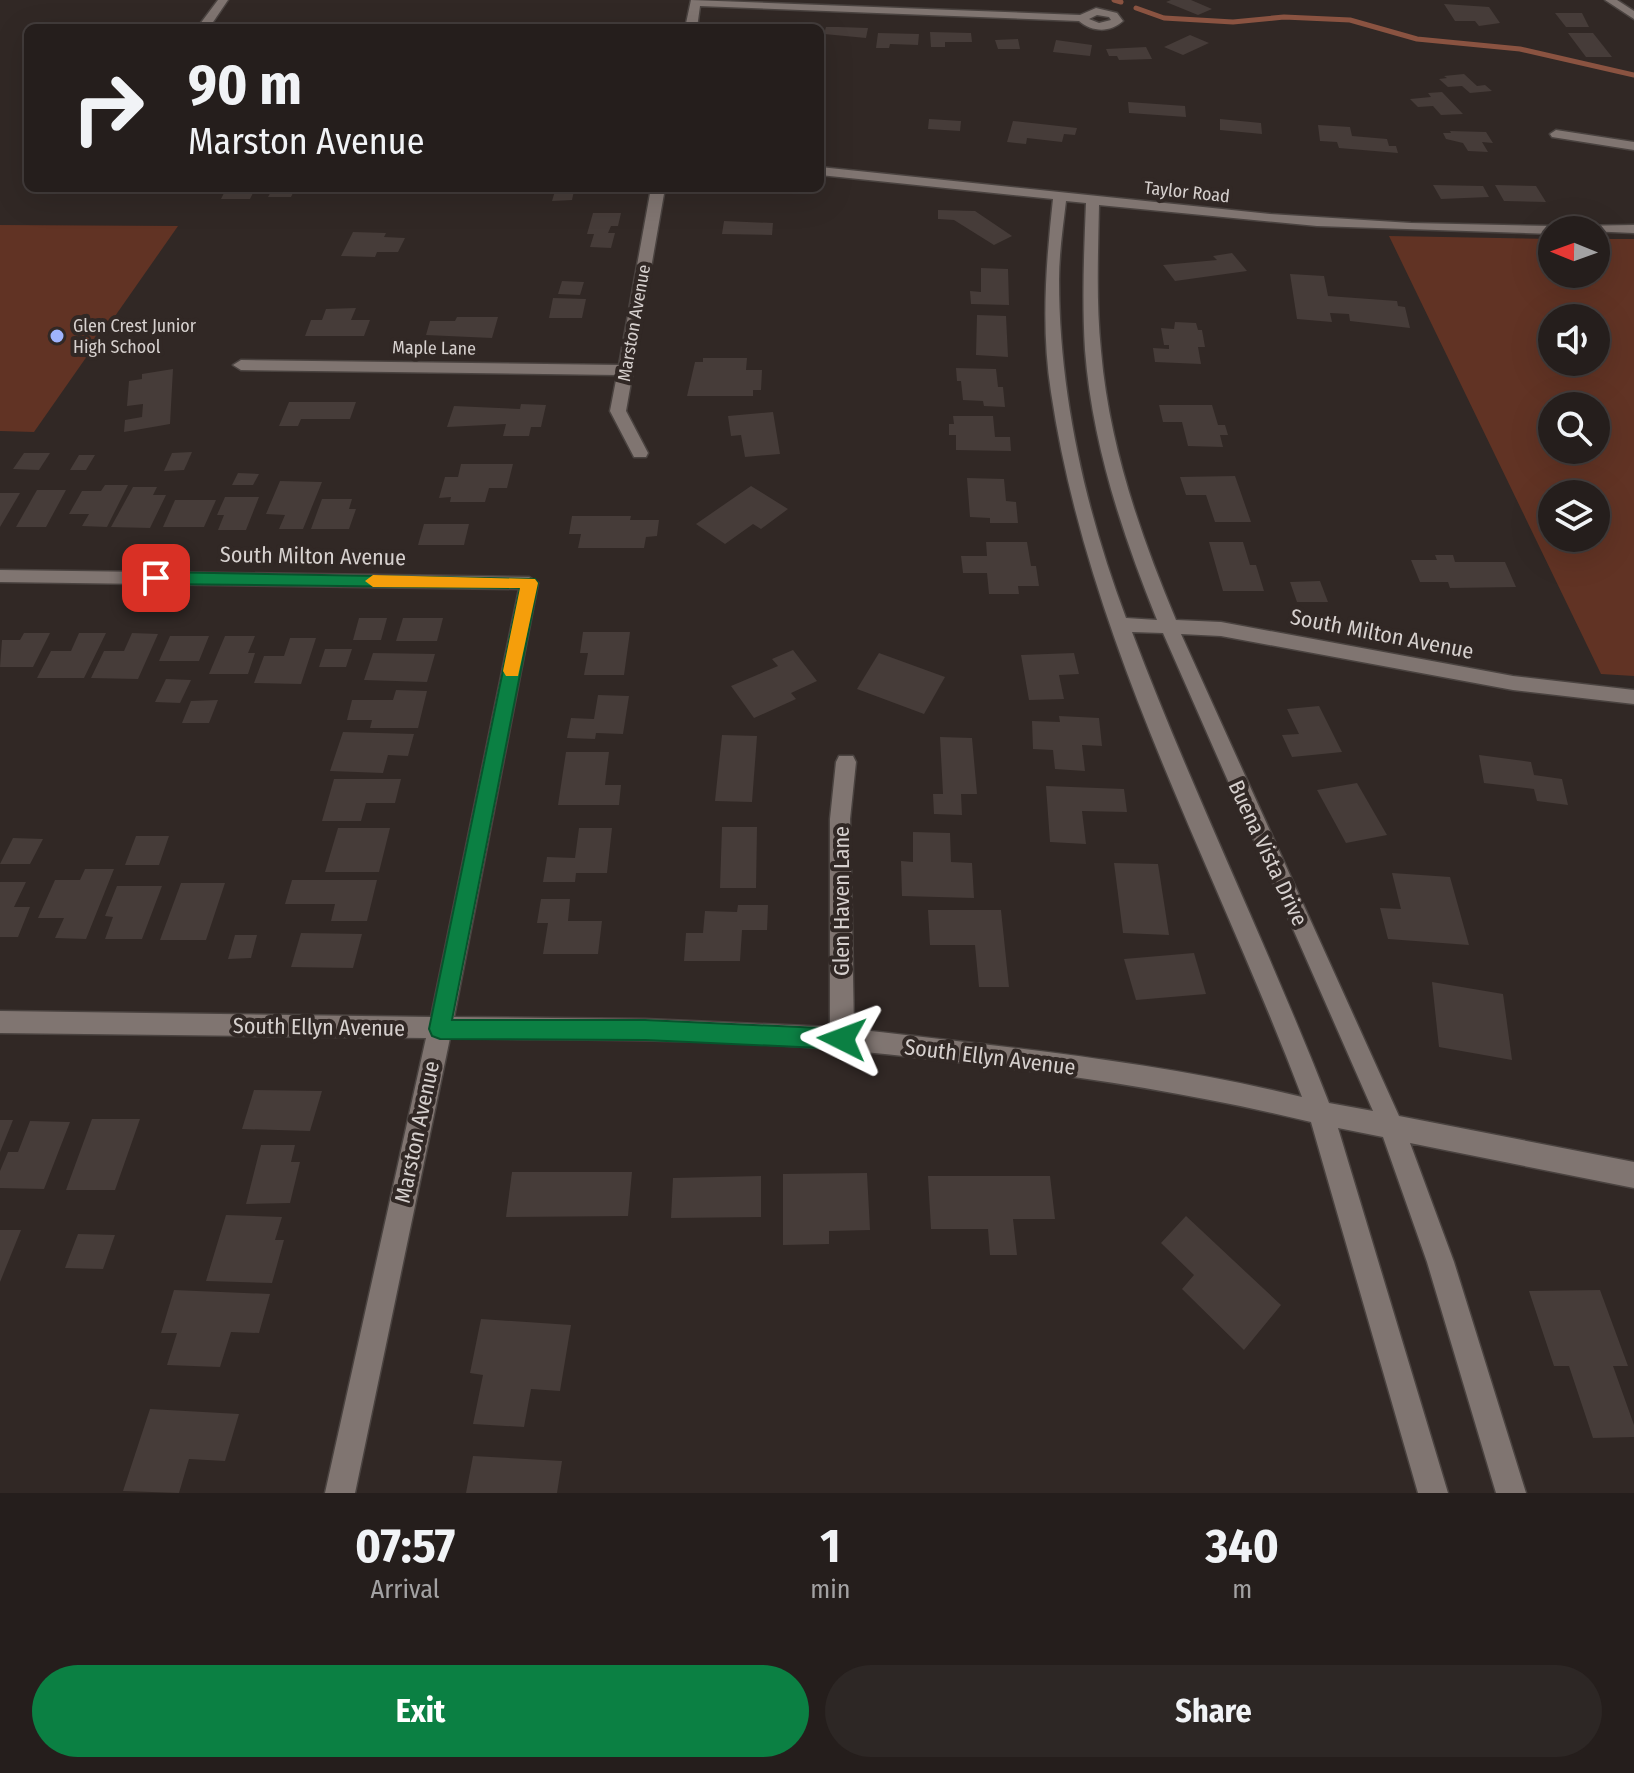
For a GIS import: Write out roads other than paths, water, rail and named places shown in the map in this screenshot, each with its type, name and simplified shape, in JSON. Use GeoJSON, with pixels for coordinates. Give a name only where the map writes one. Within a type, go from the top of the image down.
{"type":"FeatureCollection","features":[{"type":"Feature","properties":{"kind":"street"},"geometry":{"type":"LineString","coordinates":[[206,24],[223,0]]}},
{"type":"Feature","properties":{"kind":"street"},"geometry":{"type":"LineString","coordinates":[[1610,0],[1634,16]]}},
{"type":"Feature","properties":{"kind":"street"},"geometry":{"type":"LineString","coordinates":[[692,24],[696,1],[1082,18]]}},
{"type":"Feature","properties":{"kind":"street"},"geometry":{"type":"LineString","coordinates":[[1556,134],[1634,146]]}},
{"type":"Feature","properties":{"kind":"street","name":"Taylor Road"},"geometry":{"type":"LineString","coordinates":[[824,171],[1320,222],[1538,230]]}},
{"type":"Feature","properties":{"kind":"street","name":"Marston Avenue"},"geometry":{"type":"LineString","coordinates":[[640,453],[618,411],[657,192]]}},
{"type":"Feature","properties":{"kind":"street"},"geometry":{"type":"LineString","coordinates":[[1060,195],[1052,284],[1054,343],[1062,410],[1088,527],[1121,625],[1170,749],[1247,927],[1321,1113],[1433,1493]]}},
{"type":"Feature","properties":{"kind":"street","name":"Buena Vista Drive"},"geometry":{"type":"LineString","coordinates":[[1093,199],[1091,270],[1095,373],[1112,465],[1139,555],[1167,626],[1391,1126],[1432,1232],[1511,1493]]}},
{"type":"Feature","properties":{"kind":"street"},"geometry":{"type":"LineString","coordinates":[[1610,229],[1634,229]]}},
{"type":"Feature","properties":{"kind":"street","name":"Maple Lane"},"geometry":{"type":"LineString","coordinates":[[241,365],[626,370]]}},
{"type":"Feature","properties":{"kind":"street","name":"South Milton Avenue"},"geometry":{"type":"LineString","coordinates":[[0,576],[529,583]]}},
{"type":"Feature","properties":{"kind":"street","name":"Marston Avenue"},"geometry":{"type":"LineString","coordinates":[[340,1493],[440,1029],[529,583]]}},
{"type":"Feature","properties":{"kind":"street","name":"South Milton Avenue"},"geometry":{"type":"LineString","coordinates":[[1121,625],[1221,629],[1513,683],[1634,697]]}},
{"type":"Feature","properties":{"kind":"street","name":"Glen Haven Lane"},"geometry":{"type":"LineString","coordinates":[[842,1039],[840,819],[846,762]]}},
{"type":"Feature","properties":{"kind":"street","name":"South Ellyn Avenue"},"geometry":{"type":"LineString","coordinates":[[0,1022],[645,1030],[842,1039],[1084,1068],[1255,1097],[1634,1175]]}},
{"type":"Feature","properties":{"kind":"waterway"},"geometry":{"type":"LineString","coordinates":[[1114,0],[1121,2]]}},
{"type":"Feature","properties":{"kind":"waterway"},"geometry":{"type":"LineString","coordinates":[[1136,8],[1164,18],[1233,22],[1284,17],[1350,20],[1417,39],[1520,49],[1634,75]]}},
{"type":"Feature","properties":{"kind":"place","name":"Glen Crest Junior High School"},"geometry":{"type":"Point","coordinates":[57,336]}}]}
